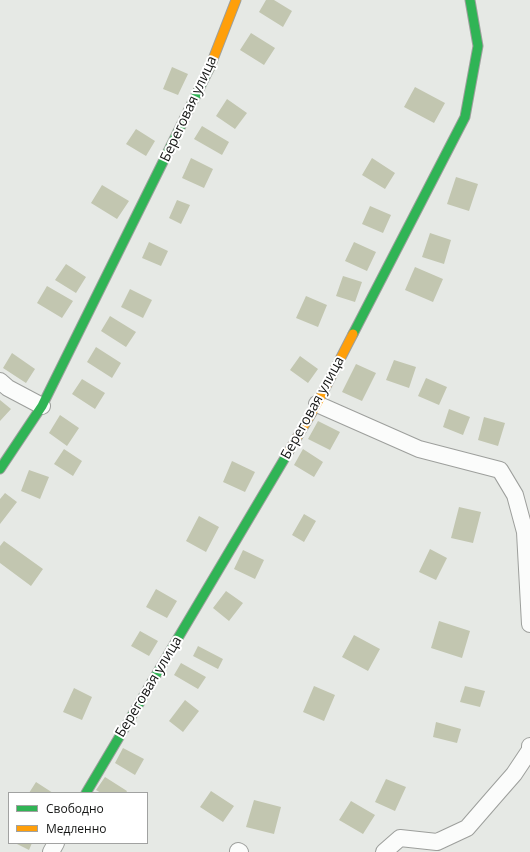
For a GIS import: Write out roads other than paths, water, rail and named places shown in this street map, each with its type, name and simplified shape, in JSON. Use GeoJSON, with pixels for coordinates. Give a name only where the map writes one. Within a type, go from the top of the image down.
{"type":"FeatureCollection","features":[{"type":"Feature","properties":{"kind":"street","name":"Береговая улица"},"geometry":{"type":"LineString","coordinates":[[0,469],[42,406],[208,74],[236,0]]}},
{"type":"Feature","properties":{"kind":"street","name":"Береговая улица"},"geometry":{"type":"LineString","coordinates":[[87,792],[317,404],[465,117],[478,46],[470,0]]}},
{"type":"Feature","properties":{"kind":"street"},"geometry":{"type":"LineString","coordinates":[[0,381],[8,388],[42,406]]}},
{"type":"Feature","properties":{"kind":"street"},"geometry":{"type":"LineString","coordinates":[[317,404],[419,449],[500,470],[515,495],[525,532],[530,624]]}},
{"type":"Feature","properties":{"kind":"street"},"geometry":{"type":"LineString","coordinates":[[384,852],[400,838],[437,842],[467,828],[514,774],[530,750],[530,746]]}}]}
